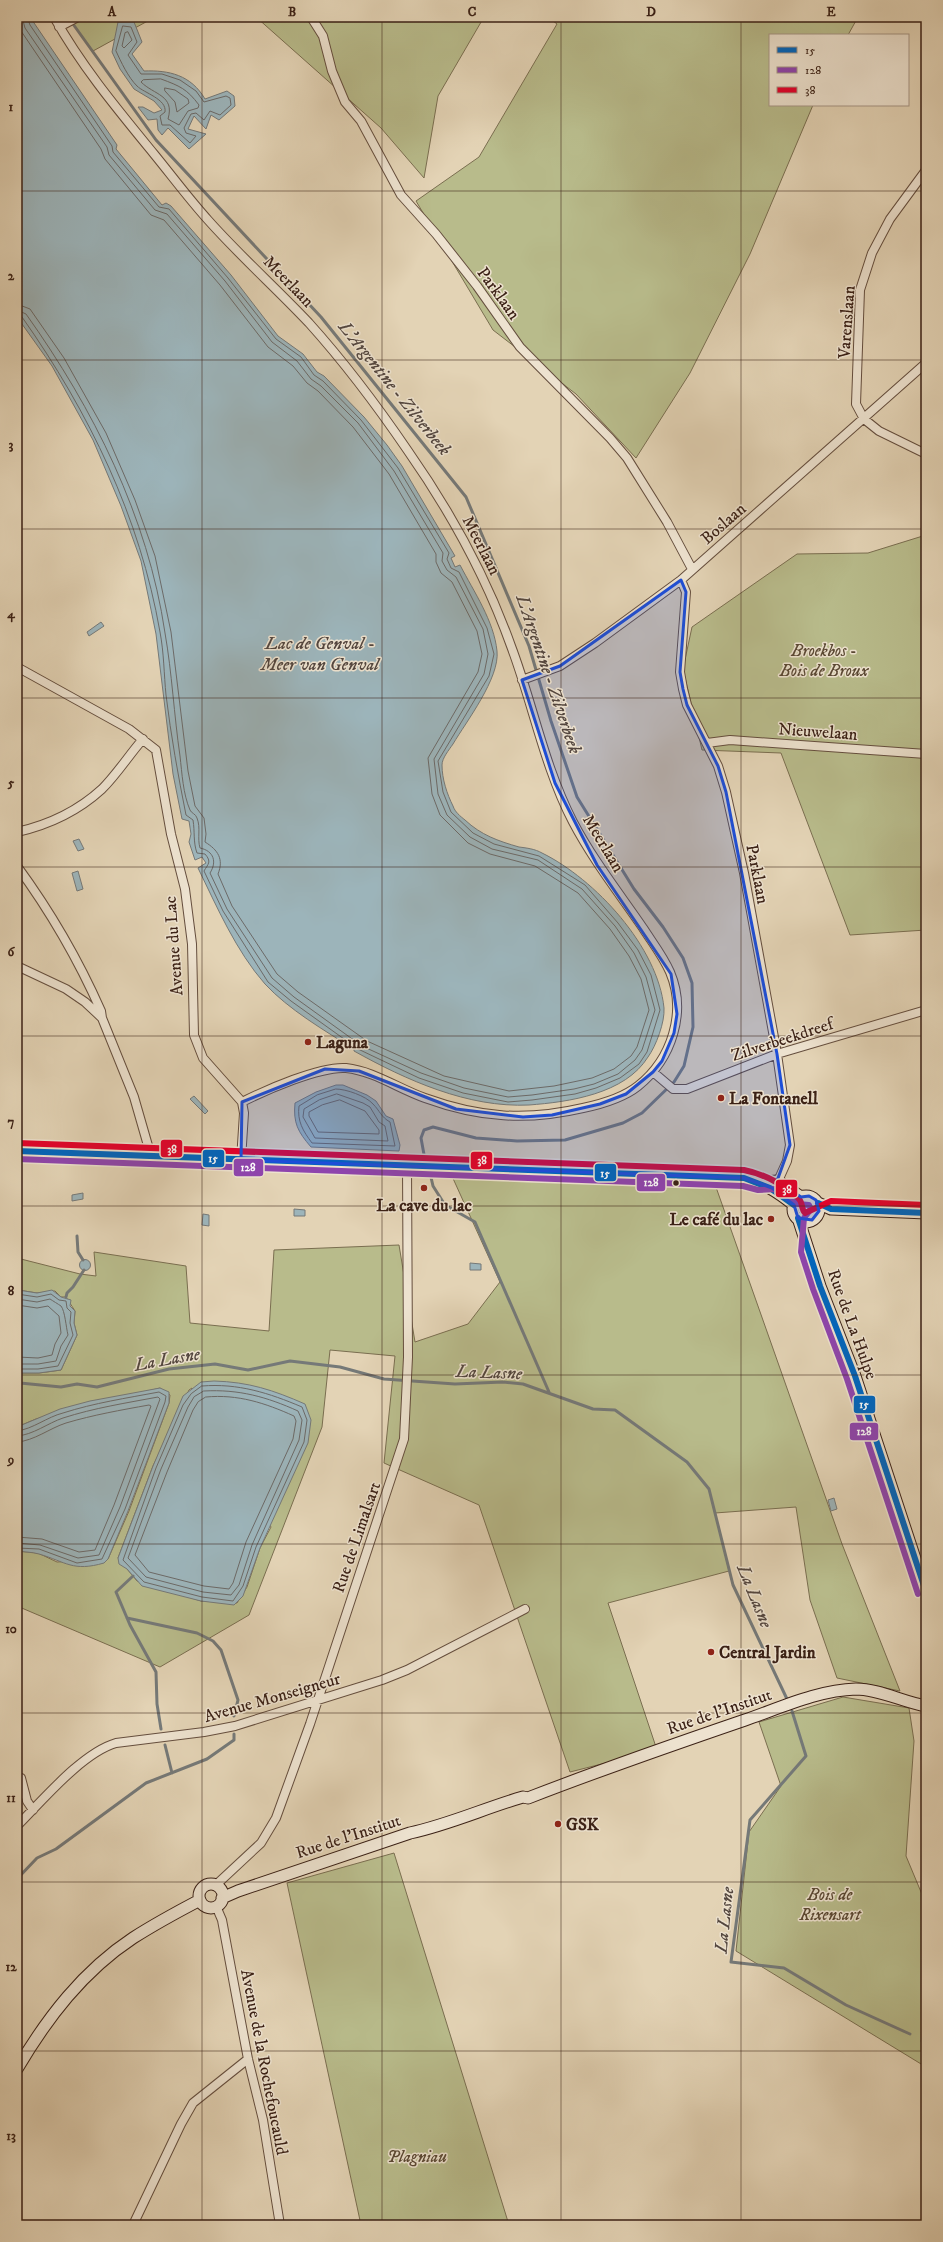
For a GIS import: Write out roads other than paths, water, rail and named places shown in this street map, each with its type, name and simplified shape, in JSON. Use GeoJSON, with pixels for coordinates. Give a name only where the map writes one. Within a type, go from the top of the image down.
{"type":"FeatureCollection","features":[{"type":"Feature","properties":{"kind":"street","name":"Meerlaan"},"geometry":{"type":"LineString","coordinates":[[54,17],[62,25],[103,92],[207,219],[311,326],[356,380],[408,450],[449,514],[477,565],[502,620],[555,783],[573,821],[597,864],[661,956],[670,974],[675,992],[677,1014],[674,1033],[662,1061],[638,1087],[626,1094],[600,1104],[552,1115],[523,1117],[486,1114],[456,1109],[420,1097],[375,1076],[342,1068],[325,1070],[242,1102]]}},
{"type":"Feature","properties":{"kind":"street","name":"Parklaan"},"geometry":{"type":"LineString","coordinates":[[311,17],[323,36],[332,71],[345,102],[361,121],[401,195],[441,240],[477,286],[520,347],[610,438],[626,458],[667,522],[692,569]]}},
{"type":"Feature","properties":{"kind":"street"},"geometry":{"type":"LineString","coordinates":[[62,25],[77,18]]}},
{"type":"Feature","properties":{"kind":"street","name":"Varenslaan"},"geometry":{"type":"LineString","coordinates":[[864,419],[856,404],[860,290],[872,253],[890,219],[926,170]]}},
{"type":"Feature","properties":{"kind":"street","name":"Boslaan"},"geometry":{"type":"LineString","coordinates":[[522,680],[545,673],[595,643],[681,580],[926,363]]}},
{"type":"Feature","properties":{"kind":"street"},"geometry":{"type":"LineString","coordinates":[[864,419],[879,431],[926,454]]}},
{"type":"Feature","properties":{"kind":"street","name":"Parklaan"},"geometry":{"type":"LineString","coordinates":[[681,580],[686,592],[680,672],[683,689],[687,705],[718,766],[727,800],[744,873],[777,1054],[790,1145],[787,1161],[778,1181]]}},
{"type":"Feature","properties":{"kind":"street"},"geometry":{"type":"LineString","coordinates":[[17,667],[130,729],[144,739],[102,788],[87,801],[71,811],[44,824],[17,832]]}},
{"type":"Feature","properties":{"kind":"street","name":"Avenue du Lac"},"geometry":{"type":"LineString","coordinates":[[144,739],[156,750],[171,834],[185,889],[192,944],[194,1035],[203,1058],[242,1102]]}},
{"type":"Feature","properties":{"kind":"street","name":"Nieuwelaan"},"geometry":{"type":"LineString","coordinates":[[707,743],[730,740],[926,754]]}},
{"type":"Feature","properties":{"kind":"street"},"geometry":{"type":"LineString","coordinates":[[17,866],[34,890],[83,970],[101,1010],[102,1018],[134,1097],[151,1156]]}},
{"type":"Feature","properties":{"kind":"street"},"geometry":{"type":"LineString","coordinates":[[17,966],[66,989],[85,1002],[102,1018]]}},
{"type":"Feature","properties":{"kind":"street","name":"Zilverbeekdreef"},"geometry":{"type":"LineString","coordinates":[[653,1072],[673,1089],[687,1089],[777,1054],[926,1010]]}},
{"type":"Feature","properties":{"kind":"street"},"geometry":{"type":"LineString","coordinates":[[242,1102],[244,1113],[242,1160]]}},
{"type":"Feature","properties":{"kind":"street"},"geometry":{"type":"LineString","coordinates":[[17,1151],[744,1178],[772,1188],[797,1201]]}},
{"type":"Feature","properties":{"kind":"street","name":"Rue de Limalsart"},"geometry":{"type":"LineString","coordinates":[[217,1884],[261,1843],[273,1824],[318,1700],[404,1439],[408,1357],[407,1166]]}},
{"type":"Feature","properties":{"kind":"street"},"geometry":{"type":"LineString","coordinates":[[758,1182],[778,1181],[797,1201]]}},
{"type":"Feature","properties":{"kind":"street"},"geometry":{"type":"LineString","coordinates":[[797,1201],[809,1196],[816,1213]]}},
{"type":"Feature","properties":{"kind":"street","name":"Rue de La Hulpe"},"geometry":{"type":"LineString","coordinates":[[797,1201],[794,1210],[809,1250],[820,1286],[855,1376],[926,1592]]}},
{"type":"Feature","properties":{"kind":"street"},"geometry":{"type":"LineString","coordinates":[[798,1218],[802,1221],[816,1213],[831,1209],[926,1213]]}},
{"type":"Feature","properties":{"kind":"street","name":"Rue de La Hulpe"},"geometry":{"type":"LineString","coordinates":[[809,1250],[816,1213]]}},
{"type":"Feature","properties":{"kind":"street","name":"Avenue Monseigneur"},"geometry":{"type":"LineString","coordinates":[[17,1826],[85,1760],[106,1746],[220,1729],[382,1680],[407,1670],[525,1609]]}},
{"type":"Feature","properties":{"kind":"street","name":"Rue de l'Institut"},"geometry":{"type":"LineString","coordinates":[[219,1902],[238,1891],[410,1833],[428,1829],[523,1796],[528,1798],[725,1726],[833,1692],[857,1689],[926,1706]]}},
{"type":"Feature","properties":{"kind":"street"},"geometry":{"type":"LineString","coordinates":[[17,1778],[21,1778],[27,1801],[33,1810]]}},
{"type":"Feature","properties":{"kind":"street"},"geometry":{"type":"LineString","coordinates":[[209,1884],[217,1884],[222,1891],[219,1902],[208,1907],[200,1900],[199,1893],[203,1887],[209,1884]]}},
{"type":"Feature","properties":{"kind":"street"},"geometry":{"type":"LineString","coordinates":[[17,2069],[54,2012],[67,1996],[96,1968],[133,1938],[200,1900]]}},
{"type":"Feature","properties":{"kind":"street","name":"Avenue de la Rochefoucauld"},"geometry":{"type":"LineString","coordinates":[[219,1902],[248,2059],[263,2120],[280,2225]]}},
{"type":"Feature","properties":{"kind":"street"},"geometry":{"type":"LineString","coordinates":[[132,2225],[181,2124],[193,2103],[248,2059]]}},
{"type":"Feature","properties":{"kind":"water","name":"Lac de Genval - Meer van Genval"},"geometry":{"type":"Polygon","coordinates":[[[17,17],[30,17],[117,145],[116,149],[162,205],[166,203],[171,206],[231,275],[278,336],[303,354],[317,372],[324,376],[364,417],[387,445],[402,466],[455,556],[451,558],[455,567],[460,565],[488,618],[495,640],[497,662],[488,686],[481,699],[443,760],[442,770],[444,781],[456,812],[477,830],[504,842],[539,852],[562,865],[583,880],[621,917],[637,939],[650,962],[659,985],[664,1008],[663,1020],[659,1034],[651,1052],[638,1070],[611,1088],[595,1094],[545,1104],[506,1105],[461,1097],[416,1082],[354,1051],[354,1049],[296,1011],[265,984],[236,943],[198,868],[206,863],[202,857],[195,860],[189,842],[191,834],[189,821],[182,819],[173,774],[156,634],[141,561],[121,506],[93,440],[52,366],[17,317],[17,17]]]}},
{"type":"Feature","properties":{"kind":"water"},"geometry":{"type":"Polygon","coordinates":[[[118,22],[134,22],[142,42],[132,54],[144,71],[171,73],[186,79],[193,84],[205,99],[227,91],[234,96],[235,106],[219,120],[211,115],[206,129],[194,116],[188,129],[206,134],[189,149],[168,128],[162,135],[158,130],[157,119],[148,120],[138,107],[143,107],[154,113],[162,110],[154,101],[134,89],[120,69],[112,52],[118,22]]]}},
{"type":"Feature","properties":{"kind":"water"},"geometry":{"type":"Polygon","coordinates":[[[101,622],[104,626],[89,636],[87,632],[101,622]]]}},
{"type":"Feature","properties":{"kind":"water"},"geometry":{"type":"Polygon","coordinates":[[[79,839],[84,849],[78,851],[73,841],[79,839]]]}},
{"type":"Feature","properties":{"kind":"water"},"geometry":{"type":"Polygon","coordinates":[[[78,871],[83,889],[77,891],[72,873],[78,871]]]}},
{"type":"Feature","properties":{"kind":"water"},"geometry":{"type":"Polygon","coordinates":[[[336,1085],[343,1085],[367,1095],[376,1101],[386,1116],[393,1119],[400,1145],[399,1151],[311,1147],[297,1127],[295,1103],[316,1092],[336,1085]]]}},
{"type":"Feature","properties":{"kind":"water"},"geometry":{"type":"Polygon","coordinates":[[[194,1096],[208,1111],[205,1114],[190,1099],[194,1096]]]}},
{"type":"Feature","properties":{"kind":"water"},"geometry":{"type":"Polygon","coordinates":[[[83,1193],[83,1199],[72,1201],[72,1195],[83,1193]]]}},
{"type":"Feature","properties":{"kind":"water"},"geometry":{"type":"Polygon","coordinates":[[[294,1209],[305,1210],[305,1216],[294,1216],[294,1209]]]}},
{"type":"Feature","properties":{"kind":"water"},"geometry":{"type":"Polygon","coordinates":[[[203,1214],[209,1215],[209,1226],[202,1225],[203,1214]]]}},
{"type":"Feature","properties":{"kind":"water"},"geometry":{"type":"Polygon","coordinates":[[[83,1260],[87,1260],[89,1261],[89,1269],[83,1270],[80,1267],[80,1263],[83,1260]]]}},
{"type":"Feature","properties":{"kind":"water"},"geometry":{"type":"Polygon","coordinates":[[[470,1263],[481,1264],[481,1270],[470,1270],[470,1263]]]}},
{"type":"Feature","properties":{"kind":"water"},"geometry":{"type":"Polygon","coordinates":[[[18,1290],[37,1293],[52,1290],[61,1297],[71,1300],[70,1306],[75,1311],[74,1323],[77,1335],[61,1370],[39,1373],[17,1373],[18,1290]]]}},
{"type":"Feature","properties":{"kind":"water"},"geometry":{"type":"Polygon","coordinates":[[[214,1381],[250,1385],[293,1399],[305,1404],[311,1420],[308,1443],[260,1548],[243,1596],[234,1605],[201,1601],[142,1586],[127,1569],[119,1564],[118,1558],[153,1466],[183,1396],[201,1382],[214,1381]]]}},
{"type":"Feature","properties":{"kind":"water"},"geometry":{"type":"Polygon","coordinates":[[[160,1388],[169,1392],[169,1403],[108,1559],[104,1563],[85,1567],[70,1565],[31,1552],[17,1551],[17,1427],[60,1409],[90,1401],[160,1388]]]}},
{"type":"Feature","properties":{"kind":"water"},"geometry":{"type":"Polygon","coordinates":[[[834,1498],[837,1509],[831,1511],[828,1500],[834,1498]]]}},
{"type":"Feature","properties":{"kind":"waterway","name":"L'Argentine - Zilverbeek"},"geometry":{"type":"LineString","coordinates":[[68,17],[156,140],[321,317],[466,497],[529,646],[551,721],[577,797],[634,889],[663,927],[683,958],[692,983],[693,1027],[684,1066],[674,1082],[642,1113],[623,1123],[565,1140],[517,1141],[476,1138],[433,1127],[424,1130],[421,1138],[425,1160]]}},
{"type":"Feature","properties":{"kind":"waterway","name":"L'Argentine - Zilverbeek"},"geometry":{"type":"LineString","coordinates":[[430,1173],[433,1186],[445,1205],[475,1222],[549,1392]]}},
{"type":"Feature","properties":{"kind":"waterway"},"geometry":{"type":"LineString","coordinates":[[77,1236],[78,1252],[83,1260]]}},
{"type":"Feature","properties":{"kind":"waterway"},"geometry":{"type":"LineString","coordinates":[[66,1297],[67,1293],[73,1287],[84,1270]]}},
{"type":"Feature","properties":{"kind":"waterway","name":"La Lasne"},"geometry":{"type":"LineString","coordinates":[[17,1385],[20,1383],[61,1387],[77,1384],[97,1387],[169,1369],[215,1364],[248,1370],[290,1361],[340,1367],[384,1379],[455,1384],[503,1382],[523,1384],[593,1409],[615,1410],[687,1462],[709,1489],[733,1585],[787,1699]]}},
{"type":"Feature","properties":{"kind":"waterway"},"geometry":{"type":"LineString","coordinates":[[133,1576],[116,1592],[130,1625],[156,1672],[157,1704],[161,1729]]}},
{"type":"Feature","properties":{"kind":"waterway"},"geometry":{"type":"LineString","coordinates":[[127,1618],[197,1633],[213,1641],[221,1650],[238,1700],[234,1716]]}},
{"type":"Feature","properties":{"kind":"waterway","name":"La Lasne"},"geometry":{"type":"LineString","coordinates":[[792,1711],[806,1756],[750,1820],[731,1962],[784,1968],[846,2005],[910,2034]]}},
{"type":"Feature","properties":{"kind":"waterway"},"geometry":{"type":"LineString","coordinates":[[17,1879],[37,1858],[56,1849],[146,1783],[207,1759],[234,1740],[234,1734]]}},
{"type":"Feature","properties":{"kind":"waterway"},"geometry":{"type":"LineString","coordinates":[[165,1745],[172,1773]]}},
{"type":"Feature","properties":{"kind":"waterway","name":"La Lasne"},"geometry":{"type":"LineString","coordinates":[[922,2041],[926,2044]]}},
{"type":"Feature","properties":{"kind":"place","name":"Laguna"},"geometry":{"type":"Point","coordinates":[308,1042]}},
{"type":"Feature","properties":{"kind":"place","name":"La Fontanell"},"geometry":{"type":"Point","coordinates":[721,1098]}},
{"type":"Feature","properties":{"kind":"place","name":"La cave du lac"},"geometry":{"type":"Point","coordinates":[424,1188]}},
{"type":"Feature","properties":{"kind":"place","name":"Le café du lac"},"geometry":{"type":"Point","coordinates":[771,1219]}},
{"type":"Feature","properties":{"kind":"place","name":"Central Jardin"},"geometry":{"type":"Point","coordinates":[711,1652]}},
{"type":"Feature","properties":{"kind":"place","name":"GSK"},"geometry":{"type":"Point","coordinates":[558,1824]}},
{"type":"Feature","properties":{"kind":"park label","name":"Broekbos - Bois de Broux"},"geometry":{"type":"Point","coordinates":[824,660]}},
{"type":"Feature","properties":{"kind":"park label","name":"Bois de Rixensart"},"geometry":{"type":"Point","coordinates":[830,1904]}},
{"type":"Feature","properties":{"kind":"park label","name":"Plagniau"},"geometry":{"type":"Point","coordinates":[417,2156]}}]}
